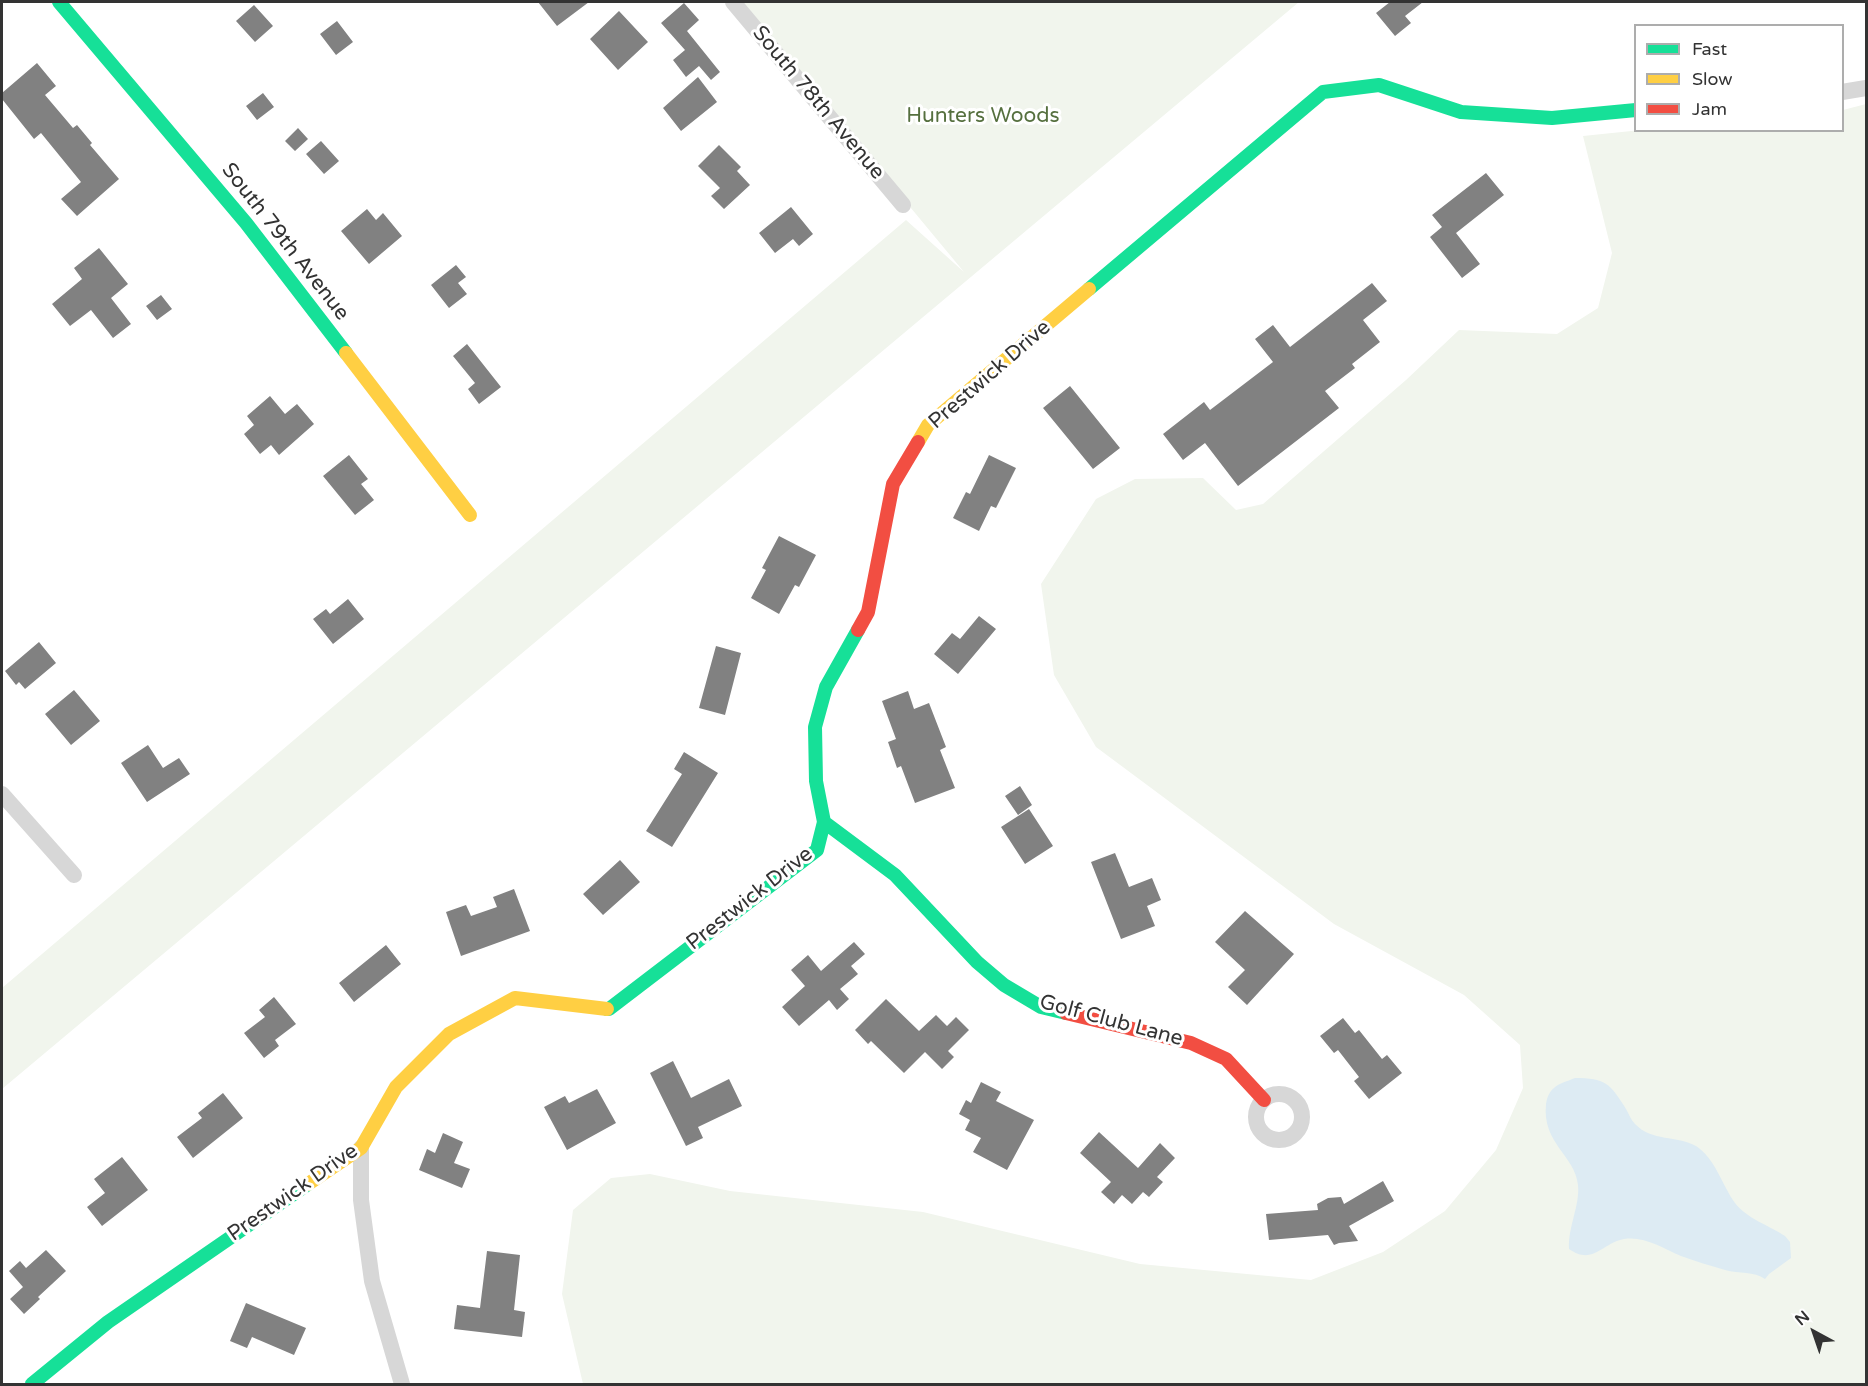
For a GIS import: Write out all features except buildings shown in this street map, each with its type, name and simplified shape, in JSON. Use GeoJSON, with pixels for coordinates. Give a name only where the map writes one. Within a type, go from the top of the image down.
{"type":"FeatureCollection","features":[{"type":"Feature","properties":{"kind":"street","name":"South 79th Avenue"},"geometry":{"type":"LineString","coordinates":[[59,2],[246,223],[470,515]]}},
{"type":"Feature","properties":{"kind":"street","name":"South 78th Avenue"},"geometry":{"type":"LineString","coordinates":[[733,2],[903,205]]}},
{"type":"Feature","properties":{"kind":"street","name":"Prestwick Drive"},"geometry":{"type":"LineString","coordinates":[[32,1384],[108,1322],[361,1148],[396,1087],[449,1034],[515,998],[609,1009],[817,850],[824,822],[816,781],[815,727],[826,687],[868,612],[893,484],[928,425],[1323,92],[1379,85],[1461,112],[1552,118],[1634,110]]}},
{"type":"Feature","properties":{"kind":"street"},"geometry":{"type":"LineString","coordinates":[[1844,92],[1866,88]]}},
{"type":"Feature","properties":{"kind":"street"},"geometry":{"type":"LineString","coordinates":[[2,794],[74,875]]}},
{"type":"Feature","properties":{"kind":"street","name":"Golf Club Lane"},"geometry":{"type":"LineString","coordinates":[[824,822],[894,874],[977,962],[1005,985],[1041,1006],[1191,1043],[1226,1059],[1264,1100]]}},
{"type":"Feature","properties":{"kind":"street"},"geometry":{"type":"LineString","coordinates":[[361,1148],[361,1200],[372,1281],[402,1384]]}},
{"type":"Feature","properties":{"kind":"green space","name":"Hunters Woods"},"geometry":{"type":"Polygon","coordinates":[[[740,2],[1299,2],[2,1089],[2,988],[906,220],[964,272],[740,2]]]}},
{"type":"Feature","properties":{"kind":"green space"},"geometry":{"type":"Polygon","coordinates":[[[1866,104],[1866,1384],[583,1384],[562,1294],[573,1210],[611,1178],[650,1174],[730,1191],[923,1212],[1140,1264],[1311,1280],[1383,1252],[1445,1211],[1496,1150],[1523,1088],[1520,1045],[1464,995],[1334,924],[1096,747],[1054,675],[1041,584],[1096,499],[1135,479],[1203,478],[1236,510],[1263,504],[1406,380],[1459,330],[1557,334],[1598,308],[1612,253],[1583,136],[1634,131],[1844,132],[1844,110],[1866,104]]]}},
{"type":"Feature","properties":{"kind":"shaded area"},"geometry":{"type":"Polygon","coordinates":[[[1575,1078],[1593,1079],[1606,1084],[1616,1093],[1634,1122],[1642,1130],[1657,1136],[1681,1140],[1703,1151],[1735,1203],[1752,1217],[1785,1236],[1790,1242],[1791,1258],[1765,1279],[1703,1263],[1639,1239],[1616,1241],[1597,1252],[1585,1255],[1577,1254],[1569,1249],[1578,1185],[1571,1165],[1549,1129],[1546,1104],[1554,1088],[1575,1078]]]}},
{"type":"Feature","properties":{"kind":"traffic: fast"},"geometry":{"type":"LineString","coordinates":[[59,2],[246,223],[346,353]]}},
{"type":"Feature","properties":{"kind":"traffic: fast"},"geometry":{"type":"LineString","coordinates":[[1089,289],[1323,92],[1379,85],[1461,112],[1552,118],[1634,110]]}},
{"type":"Feature","properties":{"kind":"traffic: fast"},"geometry":{"type":"LineString","coordinates":[[607,1009],[817,850],[824,822],[816,781],[815,727],[826,687],[858,630]]}},
{"type":"Feature","properties":{"kind":"traffic: fast"},"geometry":{"type":"LineString","coordinates":[[824,822],[895,875],[977,962],[1004,985],[1041,1007],[1066,1013]]}},
{"type":"Feature","properties":{"kind":"traffic: fast"},"geometry":{"type":"LineString","coordinates":[[32,1384],[108,1322],[308,1184]]}},
{"type":"Feature","properties":{"kind":"traffic: slow"},"geometry":{"type":"LineString","coordinates":[[918,442],[928,425],[1089,289]]}},
{"type":"Feature","properties":{"kind":"traffic: slow"},"geometry":{"type":"LineString","coordinates":[[346,353],[470,515]]}},
{"type":"Feature","properties":{"kind":"traffic: slow"},"geometry":{"type":"LineString","coordinates":[[308,1184],[361,1148],[396,1087],[449,1034],[515,998],[607,1009]]}},
{"type":"Feature","properties":{"kind":"traffic: jam"},"geometry":{"type":"LineString","coordinates":[[858,630],[868,612],[893,484],[918,442]]}},
{"type":"Feature","properties":{"kind":"traffic: jam"},"geometry":{"type":"LineString","coordinates":[[1066,1013],[1191,1043],[1226,1059],[1264,1100]]}}]}
